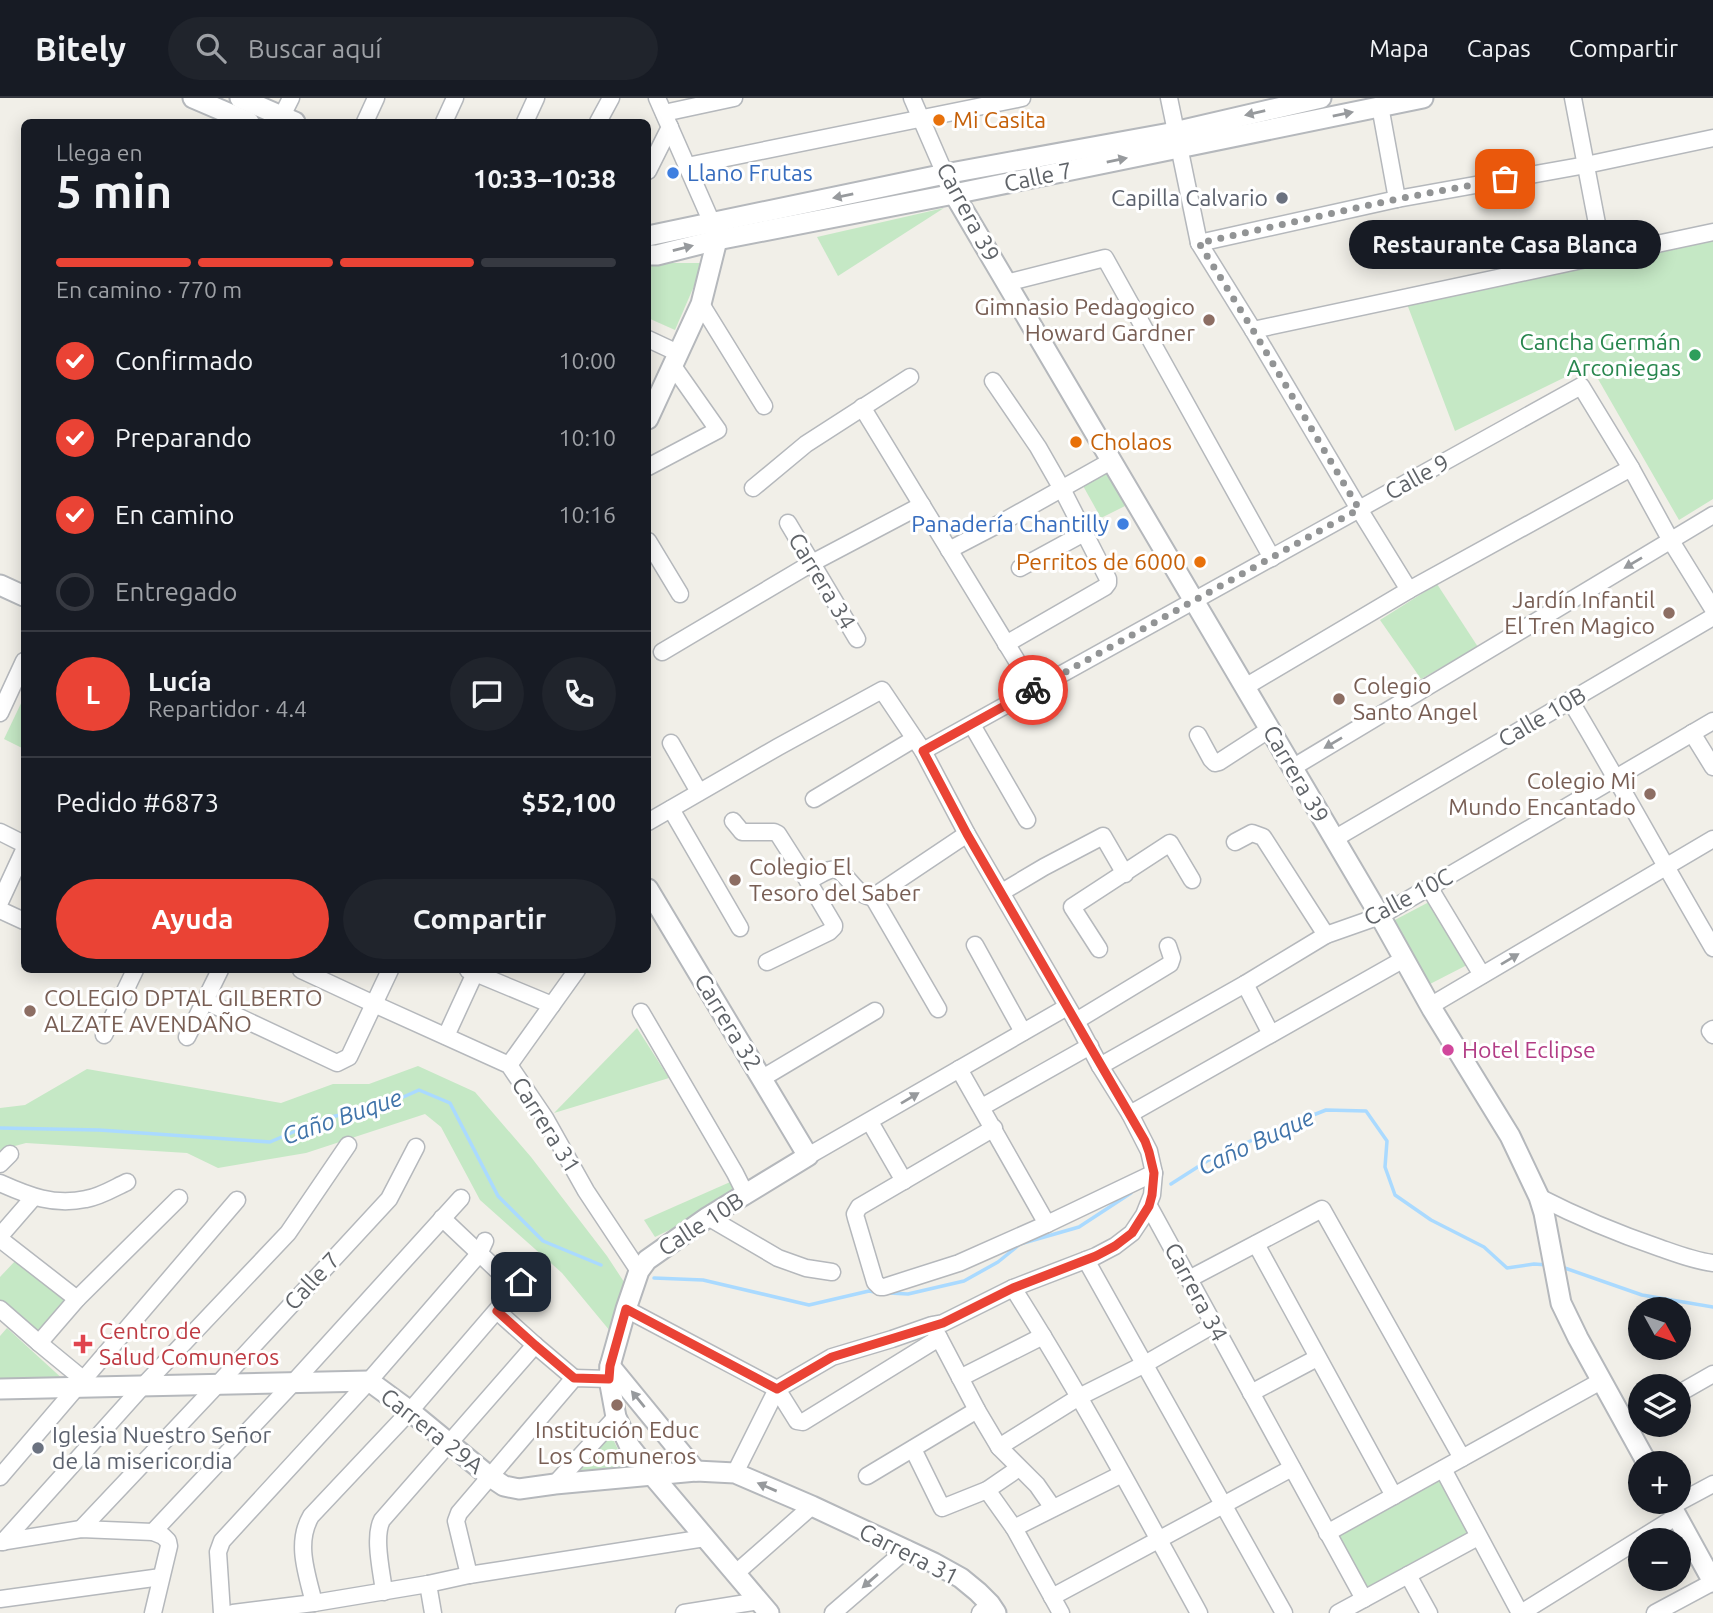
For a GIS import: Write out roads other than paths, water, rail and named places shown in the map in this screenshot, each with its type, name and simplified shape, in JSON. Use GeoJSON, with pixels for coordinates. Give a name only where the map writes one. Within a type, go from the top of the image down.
{"type":"FeatureCollection","features":[{"type":"Feature","properties":{"kind":"street"},"geometry":{"type":"LineString","coordinates":[[193,98],[242,119]]}},
{"type":"Feature","properties":{"kind":"street"},"geometry":{"type":"LineString","coordinates":[[240,98],[282,119]]}},
{"type":"Feature","properties":{"kind":"street"},"geometry":{"type":"LineString","coordinates":[[286,119],[291,98]]}},
{"type":"Feature","properties":{"kind":"street"},"geometry":{"type":"LineString","coordinates":[[366,119],[376,98]]}},
{"type":"Feature","properties":{"kind":"street"},"geometry":{"type":"LineString","coordinates":[[446,119],[456,98]]}},
{"type":"Feature","properties":{"kind":"street"},"geometry":{"type":"LineString","coordinates":[[526,119],[536,98]]}},
{"type":"Feature","properties":{"kind":"street"},"geometry":{"type":"LineString","coordinates":[[600,119],[611,98]]}},
{"type":"Feature","properties":{"kind":"street"},"geometry":{"type":"LineString","coordinates":[[664,113],[734,98]]}},
{"type":"Feature","properties":{"kind":"street","name":"Carrera 39"},"geometry":{"type":"LineString","coordinates":[[912,98],[954,194],[1380,916],[1430,1006],[1510,1136],[1544,1213],[1561,1303],[1601,1381],[1628,1414]]}},
{"type":"Feature","properties":{"kind":"street"},"geometry":{"type":"LineString","coordinates":[[687,166],[1022,98]]}},
{"type":"Feature","properties":{"kind":"street"},"geometry":{"type":"LineString","coordinates":[[1169,98],[1199,243],[1409,590]]}},
{"type":"Feature","properties":{"kind":"street","name":"Calle 7"},"geometry":{"type":"LineString","coordinates":[[715,231],[954,194],[1178,139],[1321,98]]}},
{"type":"Feature","properties":{"kind":"street","name":"Calle 7"},"geometry":{"type":"LineString","coordinates":[[715,231],[946,174],[1380,107],[1423,98]]}},
{"type":"Feature","properties":{"kind":"street"},"geometry":{"type":"LineString","coordinates":[[1573,98],[1603,255]]}},
{"type":"Feature","properties":{"kind":"street"},"geometry":{"type":"LineString","coordinates":[[1380,107],[1397,199]]}},
{"type":"Feature","properties":{"kind":"street"},"geometry":{"type":"LineString","coordinates":[[651,413],[701,304],[715,231],[664,113]]}},
{"type":"Feature","properties":{"kind":"street"},"geometry":{"type":"LineString","coordinates":[[651,160],[664,113]]}},
{"type":"Feature","properties":{"kind":"street"},"geometry":{"type":"LineString","coordinates":[[1199,243],[1397,199],[1586,165],[1713,138]]}},
{"type":"Feature","properties":{"kind":"street"},"geometry":{"type":"LineString","coordinates":[[651,236],[715,231]]}},
{"type":"Feature","properties":{"kind":"street"},"geometry":{"type":"LineString","coordinates":[[651,255],[715,231]]}},
{"type":"Feature","properties":{"kind":"street"},"geometry":{"type":"LineString","coordinates":[[1253,330],[1713,232]]}},
{"type":"Feature","properties":{"kind":"street"},"geometry":{"type":"LineString","coordinates":[[1006,283],[1105,258],[1272,558]]}},
{"type":"Feature","properties":{"kind":"street"},"geometry":{"type":"LineString","coordinates":[[701,304],[764,406]]}},
{"type":"Feature","properties":{"kind":"street"},"geometry":{"type":"LineString","coordinates":[[651,341],[676,359],[718,430],[651,465]]}},
{"type":"Feature","properties":{"kind":"street"},"geometry":{"type":"LineString","coordinates":[[753,488],[806,444],[910,377]]}},
{"type":"Feature","properties":{"kind":"street"},"geometry":{"type":"LineString","coordinates":[[993,381],[1038,447],[1108,579],[1105,587],[1006,644]]}},
{"type":"Feature","properties":{"kind":"street","name":"Calle 9"},"geometry":{"type":"LineString","coordinates":[[814,799],[919,745],[972,725],[1581,386],[1631,468]]}},
{"type":"Feature","properties":{"kind":"street"},"geometry":{"type":"LineString","coordinates":[[862,407],[1034,690]]}},
{"type":"Feature","properties":{"kind":"street"},"geometry":{"type":"LineString","coordinates":[[949,550],[1111,461]]}},
{"type":"Feature","properties":{"kind":"street"},"geometry":{"type":"LineString","coordinates":[[1245,687],[1409,590],[1631,468],[1671,541],[1713,609]]}},
{"type":"Feature","properties":{"kind":"street"},"geometry":{"type":"LineString","coordinates":[[662,652],[813,563],[922,505]]}},
{"type":"Feature","properties":{"kind":"street"},"geometry":{"type":"LineString","coordinates":[[1292,768],[1713,515]]}},
{"type":"Feature","properties":{"kind":"street","name":"Carrera 34"},"geometry":{"type":"LineString","coordinates":[[788,523],[857,639]]}},
{"type":"Feature","properties":{"kind":"street"},"geometry":{"type":"LineString","coordinates":[[1020,568],[1084,533]]}},
{"type":"Feature","properties":{"kind":"street"},"geometry":{"type":"LineString","coordinates":[[651,546],[680,594]]}},
{"type":"Feature","properties":{"kind":"street"},"geometry":{"type":"LineString","coordinates":[[0,585],[21,595]]}},
{"type":"Feature","properties":{"kind":"street","name":"Calle 10B"},"geometry":{"type":"LineString","coordinates":[[1334,839],[1713,617]]}},
{"type":"Feature","properties":{"kind":"street"},"geometry":{"type":"LineString","coordinates":[[0,713],[21,668]]}},
{"type":"Feature","properties":{"kind":"street"},"geometry":{"type":"LineString","coordinates":[[626,1309],[777,1389],[797,1420],[803,1422],[935,1332],[943,1323],[1013,1288],[1106,1252],[1124,1240],[1149,1206],[1154,1173],[1149,1152],[1130,1114],[967,834],[919,745],[883,690],[651,820]]}},
{"type":"Feature","properties":{"kind":"street"},"geometry":{"type":"LineString","coordinates":[[1570,701],[1617,777],[1665,867],[1713,948]]}},
{"type":"Feature","properties":{"kind":"street","name":"Calle 10C"},"geometry":{"type":"LineString","coordinates":[[1100,1066],[1326,935],[1380,916],[1713,721]]}},
{"type":"Feature","properties":{"kind":"street"},"geometry":{"type":"LineString","coordinates":[[972,725],[1027,820]]}},
{"type":"Feature","properties":{"kind":"street"},"geometry":{"type":"LineString","coordinates":[[1198,736],[1215,763],[1270,729]]}},
{"type":"Feature","properties":{"kind":"street"},"geometry":{"type":"LineString","coordinates":[[1692,733],[1713,767]]}},
{"type":"Feature","properties":{"kind":"street"},"geometry":{"type":"LineString","coordinates":[[671,743],[699,792]]}},
{"type":"Feature","properties":{"kind":"street"},"geometry":{"type":"LineString","coordinates":[[671,809],[740,928]]}},
{"type":"Feature","properties":{"kind":"street"},"geometry":{"type":"LineString","coordinates":[[733,821],[742,832],[778,834],[834,925],[829,932],[767,962]]}},
{"type":"Feature","properties":{"kind":"street"},"geometry":{"type":"LineString","coordinates":[[0,832],[21,842]]}},
{"type":"Feature","properties":{"kind":"street"},"geometry":{"type":"LineString","coordinates":[[1235,842],[1252,833],[1262,837],[1326,935]]}},
{"type":"Feature","properties":{"kind":"street"},"geometry":{"type":"LineString","coordinates":[[808,881],[831,869],[836,870],[862,895],[873,897],[967,834]]}},
{"type":"Feature","properties":{"kind":"street"},"geometry":{"type":"LineString","coordinates":[[1002,892],[1103,836],[1125,874]]}},
{"type":"Feature","properties":{"kind":"street"},"geometry":{"type":"LineString","coordinates":[[1430,1006],[1713,839]]}},
{"type":"Feature","properties":{"kind":"street"},"geometry":{"type":"LineString","coordinates":[[1099,948],[1072,907],[1170,843],[1192,880]]}},
{"type":"Feature","properties":{"kind":"street"},"geometry":{"type":"LineString","coordinates":[[0,902],[21,856]]}},
{"type":"Feature","properties":{"kind":"street"},"geometry":{"type":"LineString","coordinates":[[1429,887],[1482,975]]}},
{"type":"Feature","properties":{"kind":"street","name":"Carrera 32"},"geometry":{"type":"LineString","coordinates":[[651,894],[808,1156]]}},
{"type":"Feature","properties":{"kind":"street"},"geometry":{"type":"LineString","coordinates":[[873,897],[938,1009]]}},
{"type":"Feature","properties":{"kind":"street"},"geometry":{"type":"LineString","coordinates":[[0,910],[21,920]]}},
{"type":"Feature","properties":{"kind":"street"},"geometry":{"type":"LineString","coordinates":[[975,945],[1023,1032]]}},
{"type":"Feature","properties":{"kind":"street"},"geometry":{"type":"LineString","coordinates":[[1076,1021],[1170,964],[1172,958],[1168,946]]}},
{"type":"Feature","properties":{"kind":"street"},"geometry":{"type":"LineString","coordinates":[[1130,1114],[1404,959]]}},
{"type":"Feature","properties":{"kind":"street"},"geometry":{"type":"LineString","coordinates":[[104,1035],[131,973]]}},
{"type":"Feature","properties":{"kind":"street"},"geometry":{"type":"LineString","coordinates":[[187,1037],[219,973]]}},
{"type":"Feature","properties":{"kind":"street","name":"Carrera 31"},"geometry":{"type":"LineString","coordinates":[[311,973],[509,1065],[545,1118],[586,1191],[639,1271]]}},
{"type":"Feature","properties":{"kind":"street"},"geometry":{"type":"LineString","coordinates":[[205,1001],[337,1063],[349,1057],[388,973]]}},
{"type":"Feature","properties":{"kind":"street"},"geometry":{"type":"LineString","coordinates":[[446,1036],[471,973]]}},
{"type":"Feature","properties":{"kind":"street"},"geometry":{"type":"LineString","coordinates":[[477,973],[552,1005]]}},
{"type":"Feature","properties":{"kind":"street"},"geometry":{"type":"LineString","coordinates":[[509,1065],[575,973]]}},
{"type":"Feature","properties":{"kind":"street"},"geometry":{"type":"LineString","coordinates":[[1245,984],[1271,1034]]}},
{"type":"Feature","properties":{"kind":"street","name":"Calle 10B"},"geometry":{"type":"LineString","coordinates":[[609,1372],[639,1271],[658,1251],[808,1156],[1068,1007]]}},
{"type":"Feature","properties":{"kind":"street"},"geometry":{"type":"LineString","coordinates":[[761,1079],[875,1011]]}},
{"type":"Feature","properties":{"kind":"street"},"geometry":{"type":"LineString","coordinates":[[641,1012],[746,1195]]}},
{"type":"Feature","properties":{"kind":"street"},"geometry":{"type":"LineString","coordinates":[[982,1107],[1090,1046]]}},
{"type":"Feature","properties":{"kind":"street"},"geometry":{"type":"LineString","coordinates":[[959,1069],[1046,1224]]}},
{"type":"Feature","properties":{"kind":"street"},"geometry":{"type":"LineString","coordinates":[[870,1122],[904,1181]]}},
{"type":"Feature","properties":{"kind":"street"},"geometry":{"type":"LineString","coordinates":[[994,1128],[859,1207],[855,1214],[856,1219],[875,1282],[880,1287],[959,1263],[1154,1173]]}},
{"type":"Feature","properties":{"kind":"street"},"geometry":{"type":"LineString","coordinates":[[2,1542],[143,1386],[288,1233],[348,1145]]}},
{"type":"Feature","properties":{"kind":"street","name":"Calle 7"},"geometry":{"type":"LineString","coordinates":[[81,1529],[388,1199],[416,1147]]}},
{"type":"Feature","properties":{"kind":"street"},"geometry":{"type":"LineString","coordinates":[[0,1183],[33,1198],[60,1202],[88,1199],[127,1182]]}},
{"type":"Feature","properties":{"kind":"street"},"geometry":{"type":"LineString","coordinates":[[1539,1197],[1638,1241],[1713,1263]]}},
{"type":"Feature","properties":{"kind":"street"},"geometry":{"type":"LineString","coordinates":[[33,1198],[0,1237],[77,1299]]}},
{"type":"Feature","properties":{"kind":"street"},"geometry":{"type":"LineString","coordinates":[[39,1343],[77,1299],[179,1198]]}},
{"type":"Feature","properties":{"kind":"street"},"geometry":{"type":"LineString","coordinates":[[153,1532],[461,1198]]}},
{"type":"Feature","properties":{"kind":"street"},"geometry":{"type":"LineString","coordinates":[[0,1477],[237,1200]]}},
{"type":"Feature","properties":{"kind":"street","name":"Carrera 34"},"geometry":{"type":"LineString","coordinates":[[1149,1206],[1364,1599]]}},
{"type":"Feature","properties":{"kind":"street"},"geometry":{"type":"LineString","coordinates":[[1189,1279],[1322,1209],[1462,1458]]}},
{"type":"Feature","properties":{"kind":"street"},"geometry":{"type":"LineString","coordinates":[[708,1217],[778,1258],[806,1268],[832,1272]]}},
{"type":"Feature","properties":{"kind":"street"},"geometry":{"type":"LineString","coordinates":[[314,1603],[302,1550],[305,1525],[320,1505],[410,1411],[519,1285],[482,1247],[442,1218]]}},
{"type":"Feature","properties":{"kind":"street"},"geometry":{"type":"LineString","coordinates":[[1256,1244],[1394,1496]]}},
{"type":"Feature","properties":{"kind":"street"},"geometry":{"type":"LineString","coordinates":[[222,1613],[218,1552],[222,1541],[369,1381],[482,1247]]}},
{"type":"Feature","properties":{"kind":"street"},"geometry":{"type":"LineString","coordinates":[[1086,1259],[1284,1613]]}},
{"type":"Feature","properties":{"kind":"street"},"geometry":{"type":"LineString","coordinates":[[1013,1288],[1079,1397],[1199,1613]]}},
{"type":"Feature","properties":{"kind":"street"},"geometry":{"type":"LineString","coordinates":[[497,1311],[574,1378]]}},
{"type":"Feature","properties":{"kind":"street"},"geometry":{"type":"LineString","coordinates":[[3,1316],[39,1343],[81,1384]]}},
{"type":"Feature","properties":{"kind":"street"},"geometry":{"type":"LineString","coordinates":[[999,1447],[1079,1397],[1145,1364],[1213,1325]]}},
{"type":"Feature","properties":{"kind":"street"},"geometry":{"type":"LineString","coordinates":[[935,1332],[976,1410],[999,1447],[1037,1485],[1053,1508]]}},
{"type":"Feature","properties":{"kind":"street"},"geometry":{"type":"LineString","coordinates":[[735,1472],[777,1389],[832,1357],[892,1339],[935,1332]]}},
{"type":"Feature","properties":{"kind":"street"},"geometry":{"type":"LineString","coordinates":[[960,1378],[1044,1336]]}},
{"type":"Feature","properties":{"kind":"street"},"geometry":{"type":"LineString","coordinates":[[384,1591],[378,1538],[382,1521],[535,1345]]}},
{"type":"Feature","properties":{"kind":"street"},"geometry":{"type":"LineString","coordinates":[[1251,1393],[1317,1358]]}},
{"type":"Feature","properties":{"kind":"street"},"geometry":{"type":"LineString","coordinates":[[469,1576],[456,1521],[459,1513],[574,1378],[609,1372]]}},
{"type":"Feature","properties":{"kind":"street"},"geometry":{"type":"LineString","coordinates":[[609,1372],[616,1417],[630,1447],[764,1607]]}},
{"type":"Feature","properties":{"kind":"street"},"geometry":{"type":"LineString","coordinates":[[609,1372],[696,1471]]}},
{"type":"Feature","properties":{"kind":"street"},"geometry":{"type":"LineString","coordinates":[[1691,1387],[1713,1374]]}},
{"type":"Feature","properties":{"kind":"street","name":"Carrera 29A"},"geometry":{"type":"LineString","coordinates":[[0,1389],[81,1384],[143,1386],[369,1381],[504,1486],[519,1489],[653,1476]]}},
{"type":"Feature","properties":{"kind":"street"},"geometry":{"type":"LineString","coordinates":[[1327,1533],[1601,1381]]}},
{"type":"Feature","properties":{"kind":"street"},"geometry":{"type":"LineString","coordinates":[[867,1476],[976,1410]]}},
{"type":"Feature","properties":{"kind":"street"},"geometry":{"type":"LineString","coordinates":[[555,1484],[616,1417]]}},
{"type":"Feature","properties":{"kind":"street"},"geometry":{"type":"LineString","coordinates":[[913,1449],[942,1508],[987,1490],[1019,1468]]}},
{"type":"Feature","properties":{"kind":"street"},"geometry":{"type":"LineString","coordinates":[[1052,1597],[1292,1468]]}},
{"type":"Feature","properties":{"kind":"street"},"geometry":{"type":"LineString","coordinates":[[1443,1469],[1520,1613],[1663,1514]]}},
{"type":"Feature","properties":{"kind":"street","name":"Carrera 31"},"geometry":{"type":"LineString","coordinates":[[653,1476],[696,1471],[735,1472],[934,1563],[961,1578],[989,1610]]}},
{"type":"Feature","properties":{"kind":"street"},"geometry":{"type":"LineString","coordinates":[[1014,1528],[1122,1474]]}},
{"type":"Feature","properties":{"kind":"street"},"geometry":{"type":"LineString","coordinates":[[1691,1497],[1713,1484]]}},
{"type":"Feature","properties":{"kind":"street"},"geometry":{"type":"LineString","coordinates":[[987,1490],[1014,1528],[1061,1613]]}},
{"type":"Feature","properties":{"kind":"street"},"geometry":{"type":"LineString","coordinates":[[736,1573],[812,1506]]}},
{"type":"Feature","properties":{"kind":"street"},"geometry":{"type":"LineString","coordinates":[[1655,1613],[1713,1582],[1675,1514]]}},
{"type":"Feature","properties":{"kind":"street"},"geometry":{"type":"LineString","coordinates":[[2,1542],[81,1529],[153,1532],[163,1536],[169,1541],[169,1546],[153,1613]]}},
{"type":"Feature","properties":{"kind":"street"},"geometry":{"type":"LineString","coordinates":[[1338,1613],[1478,1537]]}},
{"type":"Feature","properties":{"kind":"street"},"geometry":{"type":"LineString","coordinates":[[233,1613],[314,1603],[705,1538]]}},
{"type":"Feature","properties":{"kind":"street"},"geometry":{"type":"LineString","coordinates":[[833,1613],[906,1549]]}},
{"type":"Feature","properties":{"kind":"street"},"geometry":{"type":"LineString","coordinates":[[1408,1575],[1429,1613]]}},
{"type":"Feature","properties":{"kind":"street"},"geometry":{"type":"LineString","coordinates":[[0,1599],[161,1577]]}},
{"type":"Feature","properties":{"kind":"street"},"geometry":{"type":"LineString","coordinates":[[428,1584],[433,1613]]}},
{"type":"Feature","properties":{"kind":"street"},"geometry":{"type":"LineString","coordinates":[[684,1613],[764,1607]]}},
{"type":"Feature","properties":{"kind":"waterway","name":"Caño Buque"},"geometry":{"type":"LineString","coordinates":[[0,1128],[99,1130],[270,1142],[326,1118],[383,1106],[419,1090],[450,1103],[498,1196],[543,1241],[601,1265]]}},
{"type":"Feature","properties":{"kind":"waterway","name":"Caño Buque"},"geometry":{"type":"LineString","coordinates":[[1171,1184],[1207,1161],[1326,1110],[1366,1111],[1387,1141],[1385,1167],[1395,1195],[1431,1220],[1484,1247],[1507,1268],[1548,1265]]}},
{"type":"Feature","properties":{"kind":"waterway","name":"Caño Buque"},"geometry":{"type":"LineString","coordinates":[[889,1293],[908,1294],[964,1281],[998,1262],[1020,1244],[1079,1227],[1131,1193]]}},
{"type":"Feature","properties":{"kind":"waterway","name":"Caño Buque"},"geometry":{"type":"LineString","coordinates":[[1559,1266],[1642,1295],[1713,1307]]}},
{"type":"Feature","properties":{"kind":"waterway","name":"Caño Buque"},"geometry":{"type":"LineString","coordinates":[[654,1278],[703,1280],[809,1305],[869,1291],[875,1292]]}},
{"type":"Feature","properties":{"kind":"place","name":"Mi Casita"},"geometry":{"type":"Point","coordinates":[939,120]}},
{"type":"Feature","properties":{"kind":"place","name":"Llano Frutas"},"geometry":{"type":"Point","coordinates":[673,173]}},
{"type":"Feature","properties":{"kind":"place","name":"Restaurante Casa Blanca"},"geometry":{"type":"Point","coordinates":[1505,179]}},
{"type":"Feature","properties":{"kind":"place","name":"Capilla Calvario"},"geometry":{"type":"Point","coordinates":[1282,198]}},
{"type":"Feature","properties":{"kind":"place","name":"Gimnasio Pedagogico Howard Gardner"},"geometry":{"type":"Point","coordinates":[1209,320]}},
{"type":"Feature","properties":{"kind":"place","name":"Cancha Germán Arconiegas"},"geometry":{"type":"Point","coordinates":[1695,355]}},
{"type":"Feature","properties":{"kind":"place","name":"Cholaos"},"geometry":{"type":"Point","coordinates":[1076,442]}},
{"type":"Feature","properties":{"kind":"place","name":"Panadería Chantilly"},"geometry":{"type":"Point","coordinates":[1123,524]}},
{"type":"Feature","properties":{"kind":"place","name":"Perritos de 6000"},"geometry":{"type":"Point","coordinates":[1200,562]}},
{"type":"Feature","properties":{"kind":"place","name":"Jardín Infantil El Tren Magico"},"geometry":{"type":"Point","coordinates":[1669,613]}},
{"type":"Feature","properties":{"kind":"place","name":"Colegio Santo Angel"},"geometry":{"type":"Point","coordinates":[1339,699]}},
{"type":"Feature","properties":{"kind":"place","name":"Colegio Mi Mundo Encantado"},"geometry":{"type":"Point","coordinates":[1650,794]}},
{"type":"Feature","properties":{"kind":"place","name":"Colegio El Tesoro del Saber"},"geometry":{"type":"Point","coordinates":[735,880]}},
{"type":"Feature","properties":{"kind":"place","name":"COLEGIO DPTAL GILBERTO ALZATE AVENDAÑO"},"geometry":{"type":"Point","coordinates":[30,1011]}},
{"type":"Feature","properties":{"kind":"place","name":"Hotel Eclipse"},"geometry":{"type":"Point","coordinates":[1448,1050]}},
{"type":"Feature","properties":{"kind":"place","name":"Centro de Salud Comuneros"},"geometry":{"type":"Point","coordinates":[83,1344]}},
{"type":"Feature","properties":{"kind":"place","name":"Institución Educ Los Comuneros"},"geometry":{"type":"Point","coordinates":[617,1405]}},
{"type":"Feature","properties":{"kind":"place","name":"Iglesia Nuestro Señor de la misericordia"},"geometry":{"type":"Point","coordinates":[38,1448]}}]}
